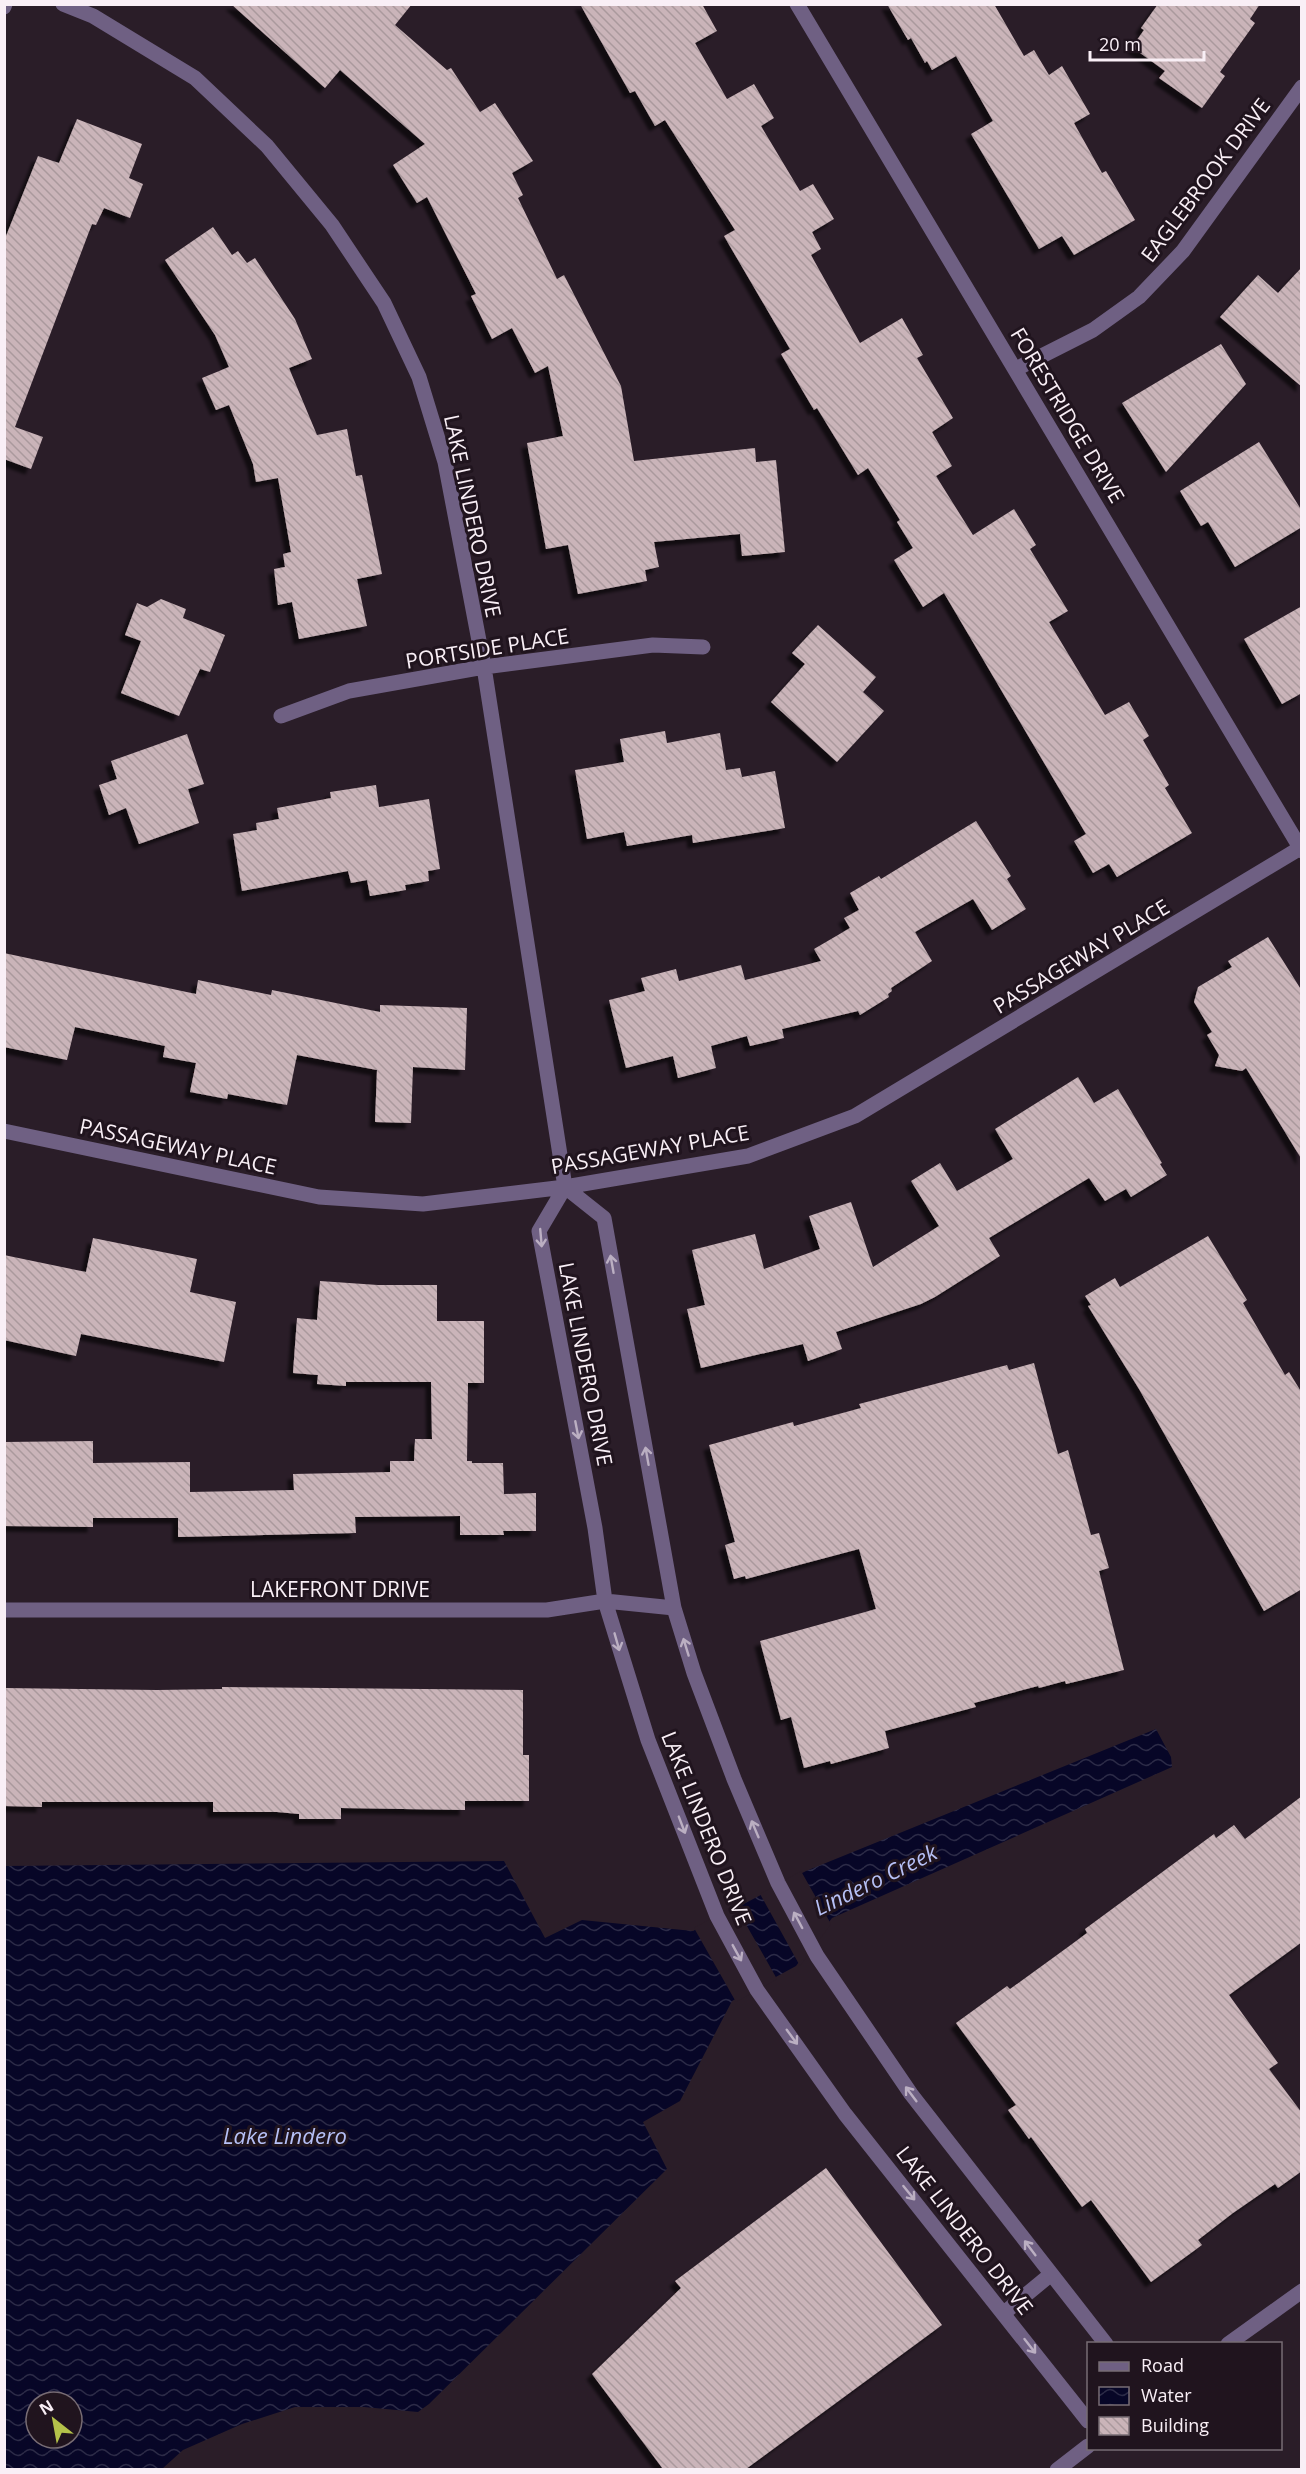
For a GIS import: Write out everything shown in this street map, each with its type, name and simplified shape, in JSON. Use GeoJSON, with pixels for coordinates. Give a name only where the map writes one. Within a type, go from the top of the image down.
{"type":"FeatureCollection","features":[{"type":"Feature","properties":{"kind":"street","name":"LAKE LINDERO DRIVE"},"geometry":{"type":"LineString","coordinates":[[63,4],[93,16],[195,78],[267,146],[332,225],[384,303],[419,377],[445,462],[484,667],[565,1187],[539,1231],[596,1528],[605,1601],[648,1740],[717,1916],[757,1990],[845,2114],[1087,2418]]}},
{"type":"Feature","properties":{"kind":"street","name":"FORESTRIDGE DRIVE"},"geometry":{"type":"LineString","coordinates":[[797,4],[1301,849]]}},
{"type":"Feature","properties":{"kind":"street","name":"EAGLEBROOK DRIVE"},"geometry":{"type":"LineString","coordinates":[[1016,369],[1094,330],[1139,297],[1183,251],[1302,87]]}},
{"type":"Feature","properties":{"kind":"street","name":"PORTSIDE PLACE"},"geometry":{"type":"LineString","coordinates":[[281,716],[349,692],[484,667],[653,645],[703,647]]}},
{"type":"Feature","properties":{"kind":"street","name":"PASSAGEWAY PLACE"},"geometry":{"type":"LineString","coordinates":[[4,1131],[319,1197],[423,1204],[565,1187],[748,1156],[855,1116],[1301,849]]}},
{"type":"Feature","properties":{"kind":"street","name":"LAKE LINDERO DRIVE"},"geometry":{"type":"LineString","coordinates":[[565,1187],[604,1218],[674,1608],[694,1673],[734,1779],[778,1883],[817,1956],[911,2094],[1050,2275],[1105,2342]]}},
{"type":"Feature","properties":{"kind":"street","name":"LAKEFRONT DRIVE"},"geometry":{"type":"LineString","coordinates":[[4,1610],[547,1610],[605,1601],[674,1608]]}},
{"type":"Feature","properties":{"kind":"street"},"geometry":{"type":"LineString","coordinates":[[1004,2313],[1050,2275]]}},
{"type":"Feature","properties":{"kind":"street"},"geometry":{"type":"LineString","coordinates":[[1229,2342],[1302,2291]]}},
{"type":"Feature","properties":{"kind":"street"},"geometry":{"type":"LineString","coordinates":[[1057,2469],[1087,2447]]}},
{"type":"Feature","properties":{"kind":"water","name":"Lake Lindero"},"geometry":{"type":"Polygon","coordinates":[[[1156,1729],[1171,1757],[1172,1767],[832,1918],[796,1966],[732,2001],[680,2101],[643,2122],[667,2169],[429,2404],[418,2412],[364,2407],[295,2407],[242,2424],[183,2450],[162,2469],[5,2469],[4,1866],[504,1861],[545,1938],[582,1920],[693,1931],[806,1871],[1156,1729]]]}},
{"type":"Feature","properties":{"kind":"pier"},"geometry":{"type":"Polygon","coordinates":[[[801,1871],[831,1924],[800,1966],[760,1894],[801,1871]]]}},
{"type":"Feature","properties":{"kind":"pier"},"geometry":{"type":"Polygon","coordinates":[[[735,1905],[777,1979],[736,2002],[694,1928],[735,1905]]]}},
{"type":"Feature","properties":{"kind":"building"},"geometry":{"type":"Polygon","coordinates":[[[231,4],[412,4],[395,25],[447,70],[451,68],[480,112],[495,103],[533,161],[512,173],[523,195],[518,198],[557,279],[564,275],[621,386],[634,461],[755,448],[756,462],[776,460],[785,552],[742,556],[740,534],[654,542],[659,567],[645,570],[647,581],[578,594],[568,545],[546,549],[527,443],[563,436],[548,366],[535,373],[512,328],[492,339],[471,296],[476,294],[427,197],[417,203],[393,165],[425,144],[340,70],[325,88],[231,4]]]}},
{"type":"Feature","properties":{"kind":"building"},"geometry":{"type":"Polygon","coordinates":[[[580,4],[702,4],[717,31],[695,43],[727,99],[754,84],[774,118],[761,126],[800,191],[813,184],[834,219],[812,232],[821,249],[811,255],[860,343],[902,318],[923,355],[917,358],[953,418],[932,432],[952,466],[936,476],[973,535],[1014,509],[1036,545],[1030,549],[1068,611],[1049,622],[1105,715],[1129,702],[1149,736],[1143,740],[1169,785],[1165,788],[1192,833],[1117,877],[1109,864],[1093,873],[1074,841],[1086,834],[944,593],[923,607],[894,560],[913,548],[897,522],[900,520],[868,468],[858,475],[817,408],[814,410],[781,354],[790,349],[724,236],[735,230],[665,120],[655,126],[635,91],[630,93],[580,4]]]}},
{"type":"Feature","properties":{"kind":"building"},"geometry":{"type":"Polygon","coordinates":[[[887,4],[994,4],[1024,56],[1034,50],[1049,75],[1062,66],[1090,114],[1074,123],[1102,173],[1106,171],[1135,220],[1074,255],[1062,236],[1039,249],[971,134],[993,121],[956,56],[932,70],[927,61],[925,63],[911,38],[908,40],[887,4]]]}},
{"type":"Feature","properties":{"kind":"building"},"geometry":{"type":"Polygon","coordinates":[[[1158,4],[1260,4],[1250,19],[1255,23],[1220,72],[1225,76],[1202,108],[1159,78],[1165,71],[1132,47],[1144,30],[1141,28],[1158,4]]]}},
{"type":"Feature","properties":{"kind":"building"},"geometry":{"type":"Polygon","coordinates":[[[77,119],[142,144],[129,178],[143,184],[130,218],[104,208],[96,225],[92,224],[15,427],[43,437],[31,469],[4,459],[4,241],[38,156],[59,163],[77,119]]]}},
{"type":"Feature","properties":{"kind":"building"},"geometry":{"type":"Polygon","coordinates":[[[213,227],[232,255],[238,251],[247,263],[255,258],[295,319],[312,359],[289,368],[317,435],[347,429],[356,476],[362,475],[382,574],[357,579],[367,626],[299,639],[292,602],[278,605],[274,569],[285,567],[283,554],[291,552],[278,478],[256,482],[253,464],[229,405],[216,410],[202,378],[229,367],[215,335],[165,260],[213,227]]]}},
{"type":"Feature","properties":{"kind":"building"},"geometry":{"type":"Polygon","coordinates":[[[1302,267],[1302,387],[1220,317],[1258,275],[1278,293],[1302,267]]]}},
{"type":"Feature","properties":{"kind":"building"},"geometry":{"type":"Polygon","coordinates":[[[1221,344],[1246,384],[1166,472],[1122,403],[1221,344]]]}},
{"type":"Feature","properties":{"kind":"building"},"geometry":{"type":"Polygon","coordinates":[[[1259,442],[1302,511],[1302,527],[1235,567],[1208,522],[1201,526],[1180,491],[1259,442]]]}},
{"type":"Feature","properties":{"kind":"building"},"geometry":{"type":"Polygon","coordinates":[[[161,599],[186,609],[183,618],[225,635],[210,672],[200,669],[179,716],[121,693],[141,641],[125,635],[137,603],[147,607],[161,599]]]}},
{"type":"Feature","properties":{"kind":"building"},"geometry":{"type":"Polygon","coordinates":[[[1302,606],[1302,693],[1282,704],[1244,639],[1302,606]]]}},
{"type":"Feature","properties":{"kind":"building"},"geometry":{"type":"Polygon","coordinates":[[[818,625],[876,677],[863,692],[884,711],[837,762],[771,702],[805,664],[792,653],[818,625]]]}},
{"type":"Feature","properties":{"kind":"building"},"geometry":{"type":"Polygon","coordinates":[[[665,731],[667,743],[720,733],[726,770],[740,768],[742,777],[775,771],[785,828],[693,843],[692,835],[627,846],[624,832],[587,839],[575,770],[624,762],[620,739],[665,731]]]}},
{"type":"Feature","properties":{"kind":"building"},"geometry":{"type":"Polygon","coordinates":[[[187,734],[204,784],[188,789],[199,823],[139,844],[126,808],[109,815],[99,785],[117,779],[111,761],[187,734]]]}},
{"type":"Feature","properties":{"kind":"building"},"geometry":{"type":"Polygon","coordinates":[[[376,785],[379,807],[429,799],[440,869],[428,871],[429,881],[405,885],[406,890],[370,896],[367,880],[351,883],[348,871],[242,891],[233,834],[257,830],[256,823],[279,819],[277,808],[331,798],[330,792],[376,785]]]}},
{"type":"Feature","properties":{"kind":"building"},"geometry":{"type":"Polygon","coordinates":[[[976,821],[1011,876],[1007,879],[1026,909],[992,930],[973,899],[915,932],[932,961],[891,988],[889,997],[860,1015],[858,1011],[782,1029],[784,1038],[750,1046],[747,1036],[711,1046],[716,1068],[678,1078],[673,1056],[626,1068],[609,1000],[645,991],[641,978],[676,969],[679,981],[741,965],[745,980],[821,961],[814,949],[850,928],[844,918],[859,910],[850,893],[879,876],[881,879],[976,821]]]}},
{"type":"Feature","properties":{"kind":"building"},"geometry":{"type":"Polygon","coordinates":[[[1268,937],[1302,991],[1302,1160],[1246,1068],[1242,1071],[1215,1066],[1219,1055],[1207,1035],[1212,1032],[1194,1002],[1198,987],[1232,967],[1228,961],[1268,937]]]}},
{"type":"Feature","properties":{"kind":"building"},"geometry":{"type":"Polygon","coordinates":[[[4,953],[196,994],[198,980],[271,995],[272,990],[380,1012],[380,1005],[467,1008],[465,1070],[413,1067],[411,1123],[375,1122],[377,1070],[297,1055],[287,1105],[228,1094],[227,1099],[190,1092],[196,1063],[163,1057],[165,1046],[75,1027],[67,1060],[4,1047],[4,953]]]}},
{"type":"Feature","properties":{"kind":"building"},"geometry":{"type":"Polygon","coordinates":[[[1078,1077],[1094,1103],[1118,1089],[1167,1175],[1131,1197],[1126,1189],[1105,1201],[1089,1178],[989,1238],[1000,1256],[935,1297],[921,1304],[836,1332],[842,1349],[808,1361],[803,1344],[701,1368],[687,1309],[705,1305],[692,1250],[755,1234],[764,1269],[820,1249],[809,1216],[851,1202],[873,1267],[939,1226],[911,1181],[940,1163],[957,1191],[1013,1159],[995,1129],[1078,1077]]]}},
{"type":"Feature","properties":{"kind":"building"},"geometry":{"type":"Polygon","coordinates":[[[1208,1236],[1247,1300],[1243,1303],[1285,1375],[1289,1372],[1302,1393],[1302,1589],[1264,1611],[1139,1389],[1088,1306],[1091,1305],[1085,1296],[1115,1278],[1120,1287],[1208,1236]]]}},
{"type":"Feature","properties":{"kind":"building"},"geometry":{"type":"Polygon","coordinates":[[[93,1238],[197,1259],[190,1292],[236,1302],[224,1362],[81,1334],[76,1356],[4,1340],[4,1255],[86,1272],[93,1238]]]}},
{"type":"Feature","properties":{"kind":"building"},"geometry":{"type":"Polygon","coordinates":[[[320,1281],[378,1285],[437,1285],[437,1321],[484,1321],[484,1383],[468,1383],[467,1461],[503,1463],[504,1494],[536,1493],[536,1531],[503,1531],[504,1535],[460,1535],[460,1516],[355,1517],[356,1533],[178,1537],[178,1518],[93,1518],[93,1527],[4,1526],[4,1442],[93,1441],[93,1463],[190,1462],[190,1492],[294,1490],[293,1474],[390,1472],[390,1461],[414,1461],[415,1439],[432,1439],[431,1382],[346,1382],[346,1386],[317,1384],[318,1375],[293,1373],[297,1318],[317,1320],[320,1281]]]}},
{"type":"Feature","properties":{"kind":"building"},"geometry":{"type":"Polygon","coordinates":[[[1034,1363],[1058,1454],[1068,1450],[1091,1535],[1099,1533],[1109,1568],[1099,1571],[1124,1670],[1066,1684],[1065,1681],[1039,1688],[1038,1686],[974,1703],[976,1707],[885,1731],[889,1748],[831,1764],[830,1761],[804,1768],[791,1717],[781,1720],[760,1641],[876,1609],[859,1549],[746,1579],[745,1576],[734,1579],[725,1545],[735,1542],[709,1445],[793,1422],[794,1426],[861,1408],[859,1404],[1007,1365],[1009,1370],[1034,1363]]]}},
{"type":"Feature","properties":{"kind":"building"},"geometry":{"type":"Polygon","coordinates":[[[222,1687],[523,1690],[523,1755],[529,1755],[529,1801],[465,1801],[465,1810],[341,1808],[341,1819],[299,1819],[299,1814],[277,1812],[213,1812],[213,1802],[42,1802],[42,1807],[4,1806],[4,1688],[157,1690],[222,1689],[222,1687]]]}},
{"type":"Feature","properties":{"kind":"building"},"geometry":{"type":"Polygon","coordinates":[[[1302,1796],[1302,1942],[1229,1995],[1278,2063],[1269,2069],[1302,2113],[1302,2171],[1278,2188],[1275,2184],[1233,2213],[1198,2240],[1202,2245],[1151,2282],[1091,2200],[1082,2207],[1031,2137],[1029,2139],[1008,2110],[1016,2105],[956,2023],[1007,1986],[1010,1989],[1068,1947],[1087,1933],[1085,1929],[1214,1834],[1216,1838],[1234,1825],[1245,1839],[1302,1796]]]}},
{"type":"Feature","properties":{"kind":"building"},"geometry":{"type":"Polygon","coordinates":[[[826,2168],[942,2325],[746,2469],[663,2469],[592,2374],[681,2288],[675,2281],[826,2168]]]}},
{"type":"Feature","properties":{"kind":"water label","name":"Lindero Creek"},"geometry":{"type":"Point","coordinates":[875,1879]}}]}
